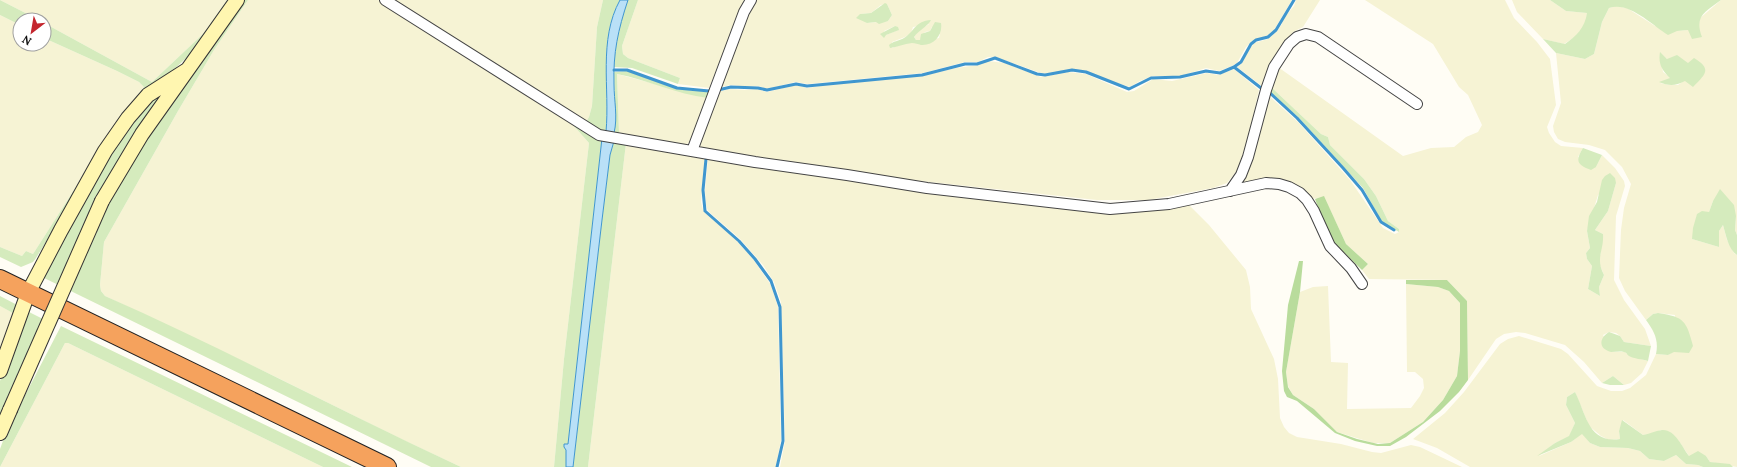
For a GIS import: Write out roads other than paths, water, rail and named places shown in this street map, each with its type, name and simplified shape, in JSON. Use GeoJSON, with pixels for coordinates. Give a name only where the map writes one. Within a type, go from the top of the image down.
{"type":"FeatureCollection","features":[{"type":"Feature","properties":{"kind":"highway"},"geometry":{"type":"LineString","coordinates":[[0,279],[387,467]]}},
{"type":"Feature","properties":{"kind":"street"},"geometry":{"type":"LineString","coordinates":[[0,433],[102,201],[142,134],[237,0]]}},
{"type":"Feature","properties":{"kind":"street"},"geometry":{"type":"LineString","coordinates":[[385,0],[599,135],[927,188],[1110,210],[1169,204],[1266,183],[1279,184],[1300,193],[1314,211],[1330,246],[1351,268],[1362,284]]}},
{"type":"Feature","properties":{"kind":"street"},"geometry":{"type":"LineString","coordinates":[[692,151],[744,12],[751,0]]}},
{"type":"Feature","properties":{"kind":"street"},"geometry":{"type":"LineString","coordinates":[[1230,191],[1241,175],[1248,157],[1266,90],[1274,67],[1289,44],[1297,37],[1306,34],[1318,37],[1417,104]]}},
{"type":"Feature","properties":{"kind":"street"},"geometry":{"type":"LineString","coordinates":[[0,371],[28,293],[105,151],[128,118],[148,95],[187,70]]}},
{"type":"Feature","properties":{"kind":"water"},"geometry":{"type":"Polygon","coordinates":[[[620,0],[628,0],[621,21],[615,52],[614,90],[616,121],[614,133],[606,132],[606,64],[609,31],[613,15],[620,0]]]}},
{"type":"Feature","properties":{"kind":"water"},"geometry":{"type":"Polygon","coordinates":[[[602,138],[614,141],[610,155],[573,467],[566,467],[566,450],[564,444],[568,444],[602,138]]]}},
{"type":"Feature","properties":{"kind":"waterway"},"geometry":{"type":"LineString","coordinates":[[718,90],[731,87],[758,88],[767,90],[796,84],[807,86],[922,75],[965,64],[977,64],[995,58],[1037,74],[1045,75],[1072,70],[1086,72],[1129,89],[1151,78],[1180,77],[1206,71],[1220,73],[1234,67],[1241,62],[1251,44],[1256,40],[1268,37],[1276,30],[1294,0]]}},
{"type":"Feature","properties":{"kind":"waterway"},"geometry":{"type":"LineString","coordinates":[[1234,67],[1261,88]]}},
{"type":"Feature","properties":{"kind":"waterway"},"geometry":{"type":"LineString","coordinates":[[614,70],[627,70],[677,88],[709,91]]}},
{"type":"Feature","properties":{"kind":"waterway"},"geometry":{"type":"LineString","coordinates":[[1269,92],[1297,118],[1362,190],[1381,222],[1394,230]]}},
{"type":"Feature","properties":{"kind":"waterway"},"geometry":{"type":"LineString","coordinates":[[706,159],[703,190],[705,211],[739,241],[755,259],[771,281],[780,307],[783,441],[777,467]]}}]}
